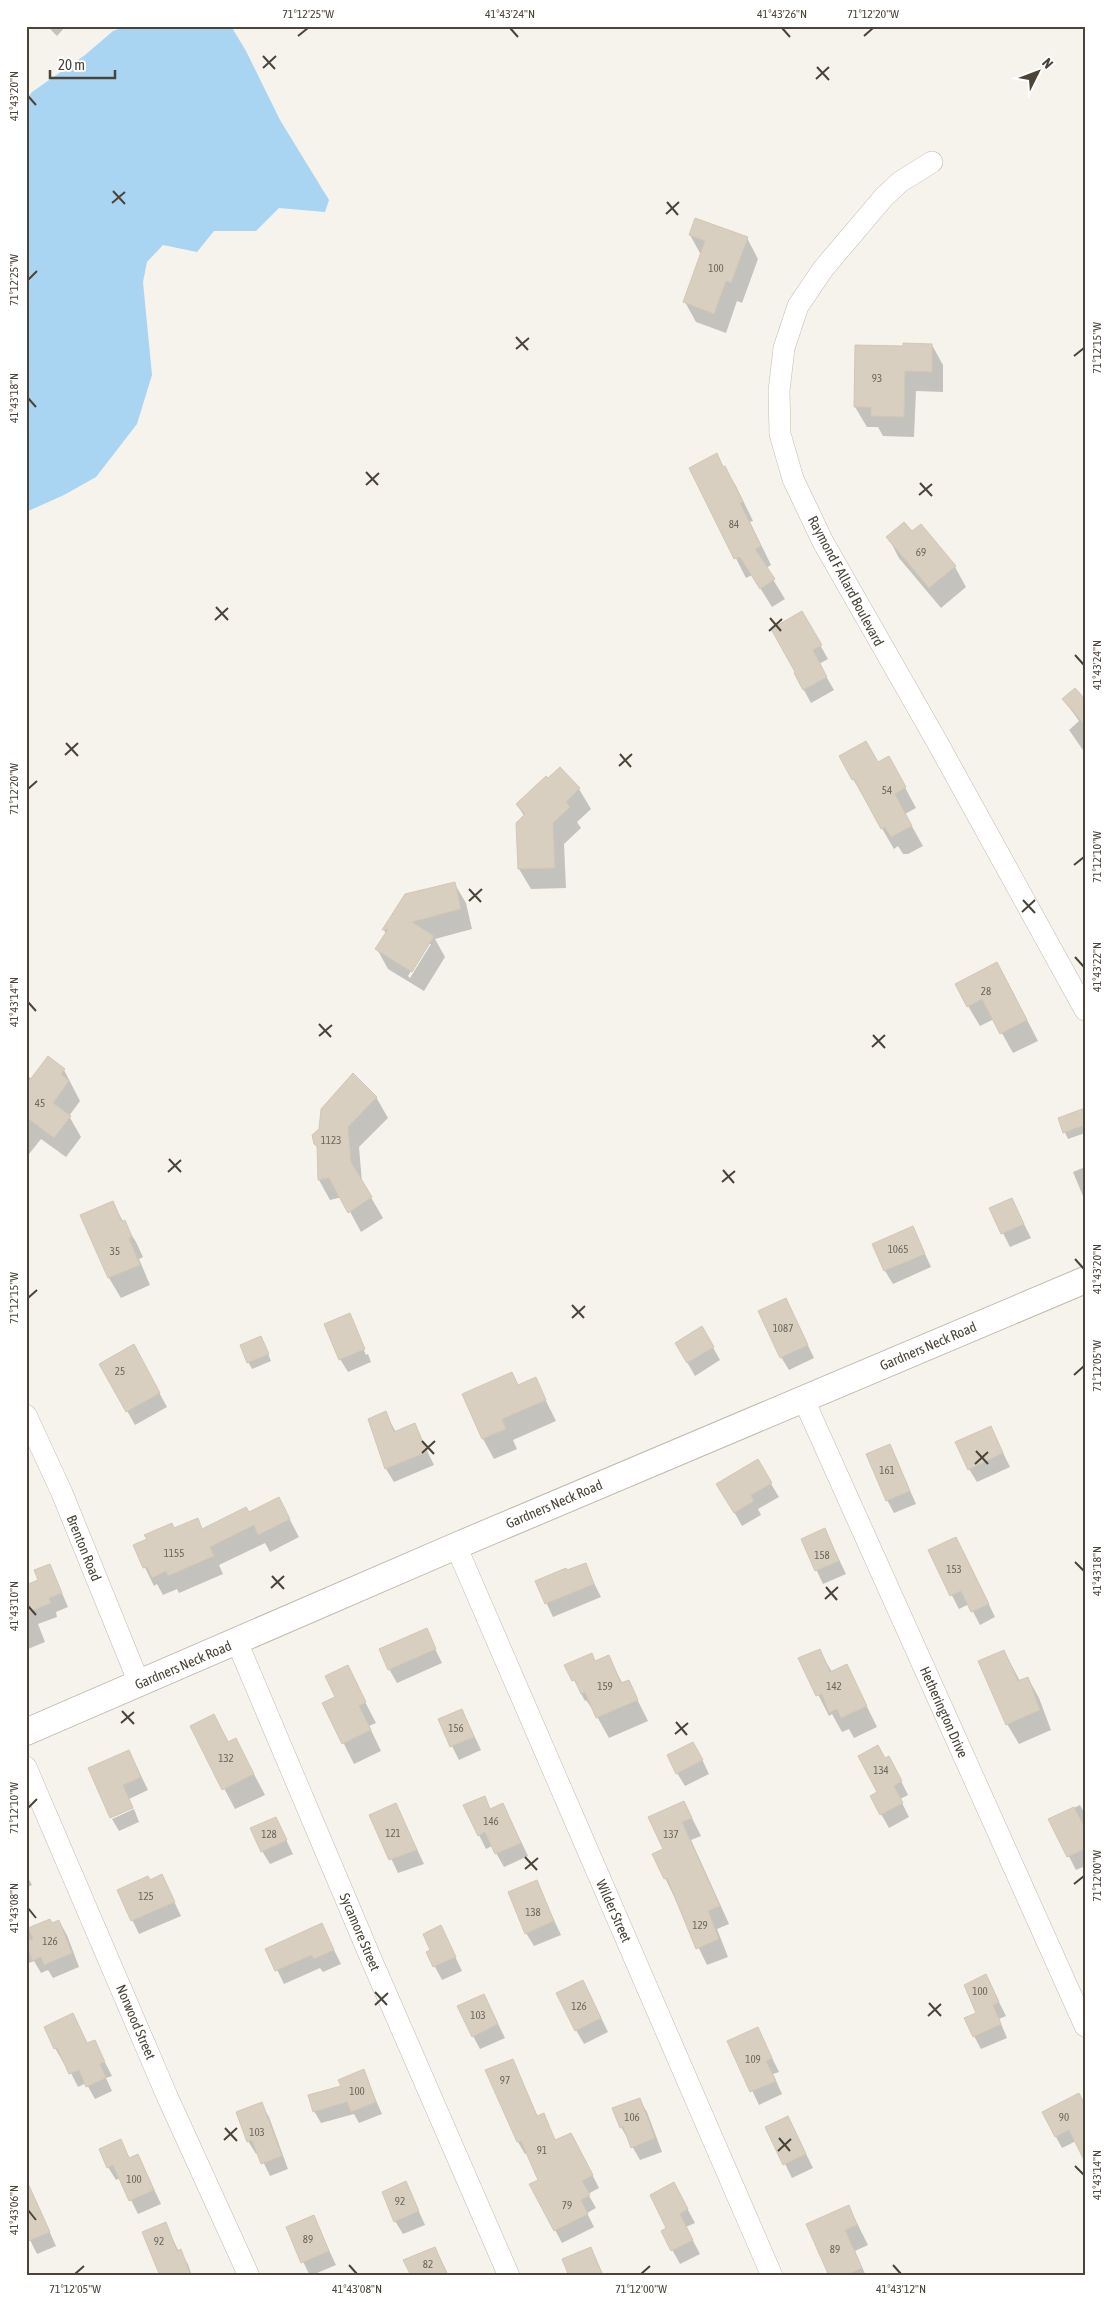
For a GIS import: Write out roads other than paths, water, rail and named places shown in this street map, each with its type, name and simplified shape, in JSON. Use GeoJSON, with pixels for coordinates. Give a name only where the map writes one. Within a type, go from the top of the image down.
{"type":"FeatureCollection","features":[{"type":"Feature","properties":{"kind":"street","name":"Raymond F Allard Boulevard"},"geometry":{"type":"LineString","coordinates":[[932,162],[900,182],[884,197],[823,269],[798,306],[784,348],[779,391],[780,434],[793,479],[823,542],[936,740],[1085,1010]]}},
{"type":"Feature","properties":{"kind":"street","name":"Gardners Neck Road"},"geometry":{"type":"LineString","coordinates":[[26,1732],[456,1546],[1085,1280]]}},
{"type":"Feature","properties":{"kind":"street","name":"Hetherington Drive"},"geometry":{"type":"LineString","coordinates":[[803,1398],[1085,2026]]}},
{"type":"Feature","properties":{"kind":"street","name":"Brenton Road"},"geometry":{"type":"LineString","coordinates":[[26,1415],[62,1493],[139,1683]]}},
{"type":"Feature","properties":{"kind":"street","name":"Wilder Street"},"geometry":{"type":"LineString","coordinates":[[456,1546],[772,2276]]}},
{"type":"Feature","properties":{"kind":"street","name":"Sycamore Street"},"geometry":{"type":"LineString","coordinates":[[237,1642],[372,1961],[509,2276]]}},
{"type":"Feature","properties":{"kind":"street","name":"Norwood Street"},"geometry":{"type":"LineString","coordinates":[[26,1767],[248,2276]]}},
{"type":"Feature","properties":{"kind":"water"},"geometry":{"type":"Polygon","coordinates":[[[126,26],[231,26],[246,51],[280,120],[329,200],[325,212],[279,208],[256,231],[214,231],[197,252],[163,245],[147,262],[143,282],[152,375],[137,424],[96,477],[64,495],[26,512],[26,100],[32,92],[85,55],[113,31],[126,26]]]}}]}
